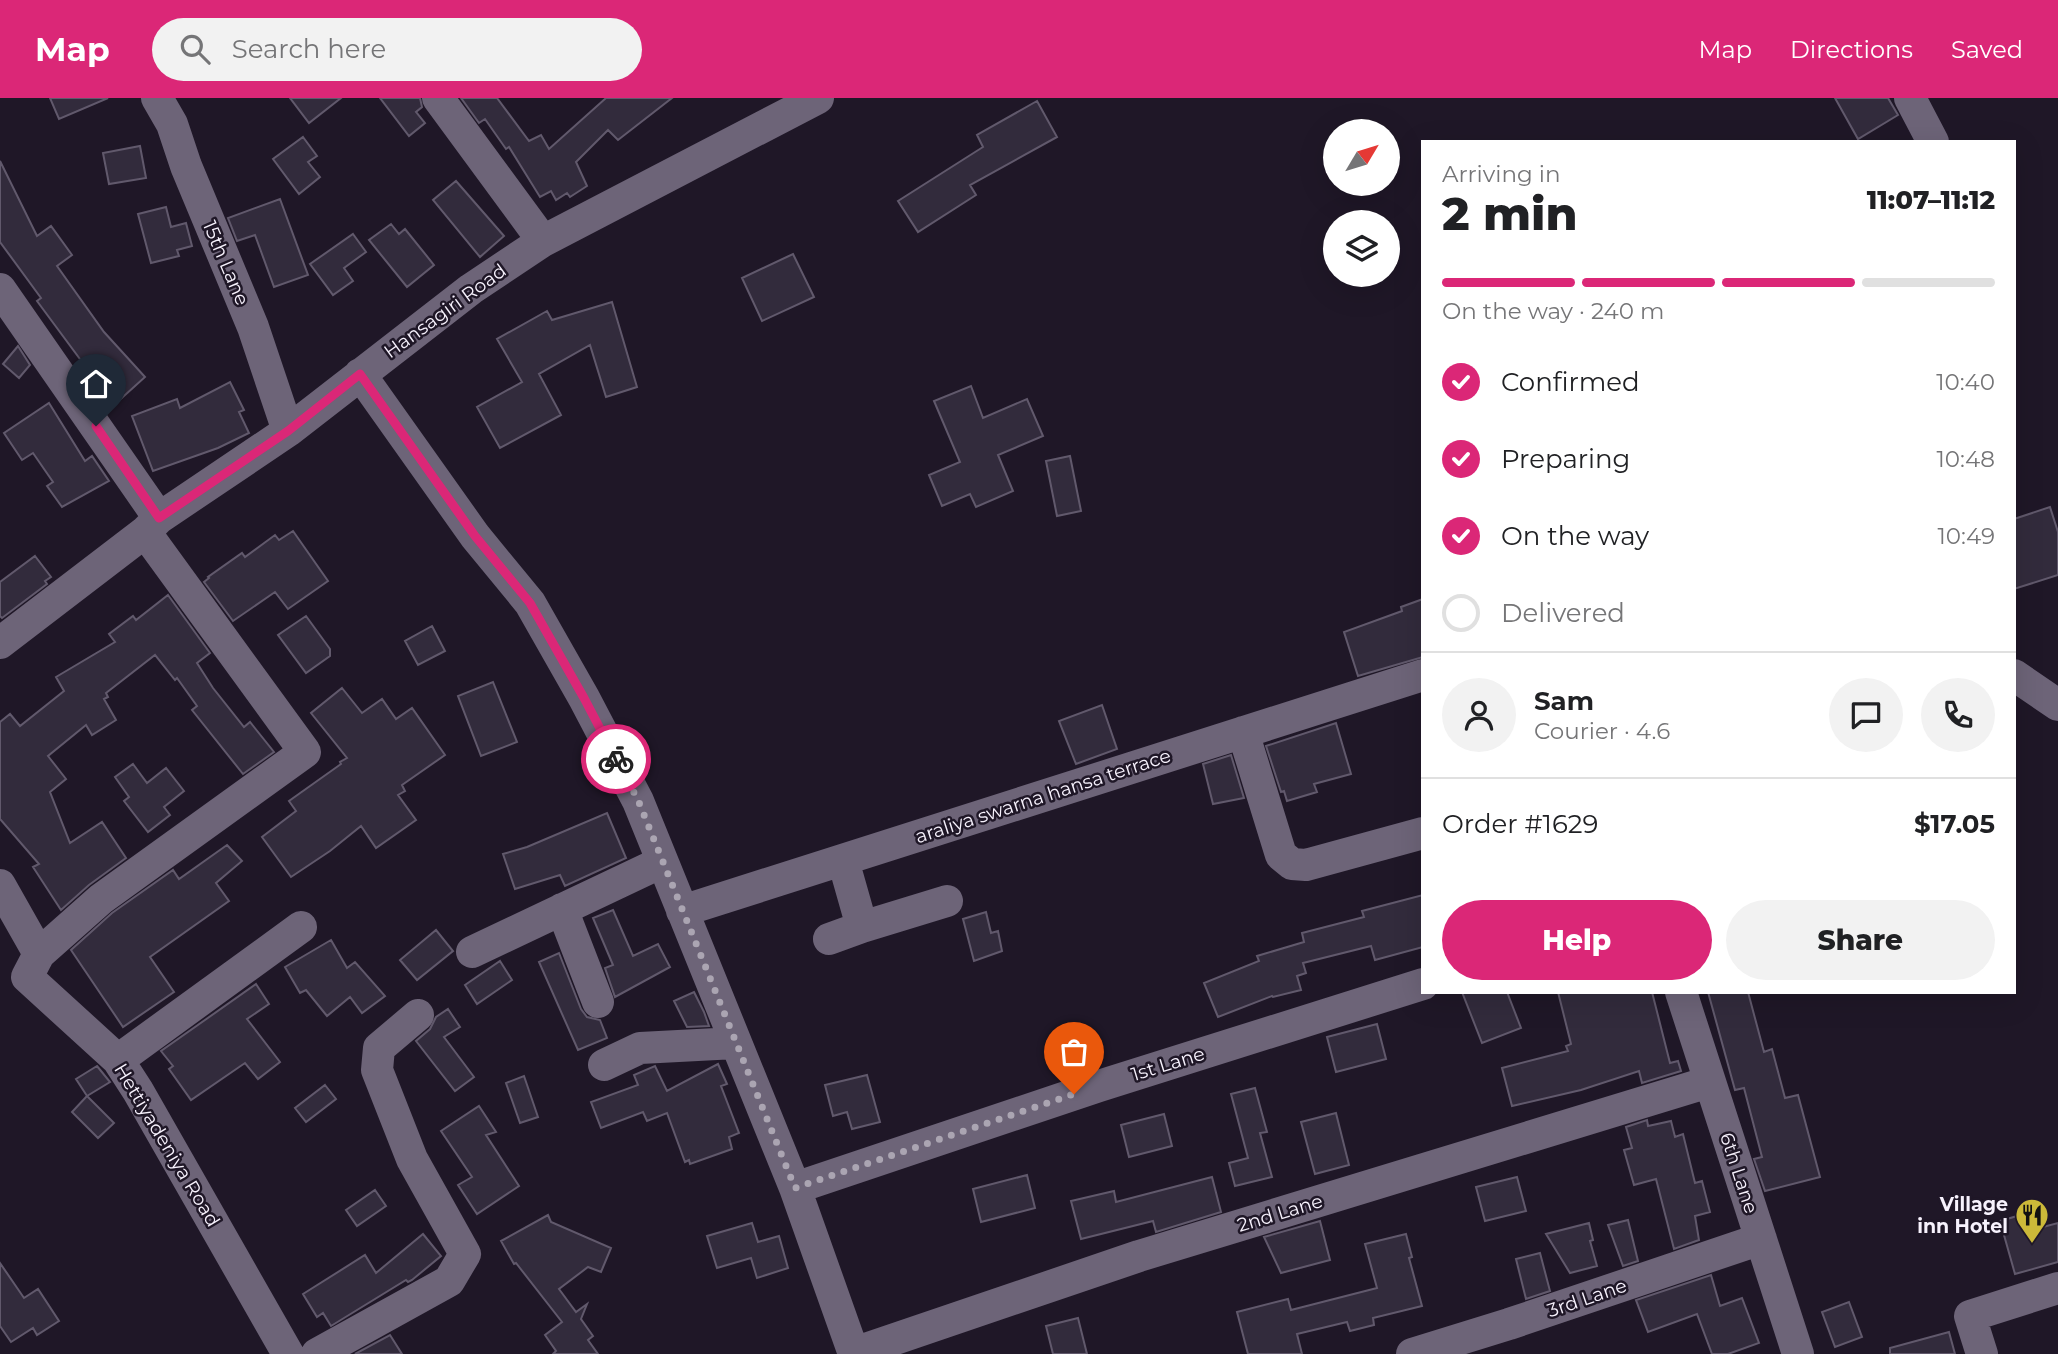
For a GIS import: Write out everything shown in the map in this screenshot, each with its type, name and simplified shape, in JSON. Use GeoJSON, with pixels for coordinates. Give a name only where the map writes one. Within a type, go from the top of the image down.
{"type":"FeatureCollection","features":[{"type":"Feature","properties":{"kind":"street","name":"15th Lane"},"geometry":{"type":"LineString","coordinates":[[157,98],[172,124],[186,166],[253,327],[288,431]]}},
{"type":"Feature","properties":{"kind":"street"},"geometry":{"type":"LineString","coordinates":[[438,98],[543,241]]}},
{"type":"Feature","properties":{"kind":"street","name":"Hansagiri Road"},"geometry":{"type":"LineString","coordinates":[[3,635],[152,525],[288,431],[471,289],[543,241],[818,98]]}},
{"type":"Feature","properties":{"kind":"street"},"geometry":{"type":"LineString","coordinates":[[1910,98],[1932,140]]}},
{"type":"Feature","properties":{"kind":"street"},"geometry":{"type":"LineString","coordinates":[[0,289],[152,525],[305,752],[102,900],[22,972]]}},
{"type":"Feature","properties":{"kind":"street"},"geometry":{"type":"LineString","coordinates":[[360,374],[475,536],[530,603],[638,800],[795,1188],[854,1354]]}},
{"type":"Feature","properties":{"kind":"street","name":"araliya swarna hansa terrace"},"geometry":{"type":"LineString","coordinates":[[682,911],[1421,676]]}},
{"type":"Feature","properties":{"kind":"street"},"geometry":{"type":"LineString","coordinates":[[2016,676],[2058,705]]}},
{"type":"Feature","properties":{"kind":"street"},"geometry":{"type":"LineString","coordinates":[[1243,732],[1281,855],[1292,864],[1306,865],[1421,834]]}},
{"type":"Feature","properties":{"kind":"street"},"geometry":{"type":"LineString","coordinates":[[843,860],[862,927]]}},
{"type":"Feature","properties":{"kind":"street"},"geometry":{"type":"LineString","coordinates":[[472,952],[662,862]]}},
{"type":"Feature","properties":{"kind":"street","name":"Hettiyadeniya Road"},"geometry":{"type":"LineString","coordinates":[[0,885],[22,972],[118,1060],[288,1354]]}},
{"type":"Feature","properties":{"kind":"street"},"geometry":{"type":"LineString","coordinates":[[829,939],[947,901]]}},
{"type":"Feature","properties":{"kind":"street"},"geometry":{"type":"LineString","coordinates":[[562,909],[598,1002]]}},
{"type":"Feature","properties":{"kind":"street"},"geometry":{"type":"LineString","coordinates":[[118,1060],[301,927]]}},
{"type":"Feature","properties":{"kind":"street","name":"1st Lane"},"geometry":{"type":"LineString","coordinates":[[795,1188],[1099,1086],[1421,985]]}},
{"type":"Feature","properties":{"kind":"street","name":"6th Lane"},"geometry":{"type":"LineString","coordinates":[[1682,994],[1798,1354]]}},
{"type":"Feature","properties":{"kind":"street"},"geometry":{"type":"LineString","coordinates":[[317,1354],[449,1281],[465,1254],[412,1159],[377,1070],[379,1048],[418,1014]]}},
{"type":"Feature","properties":{"kind":"street"},"geometry":{"type":"LineString","coordinates":[[604,1065],[639,1048],[736,1042]]}},
{"type":"Feature","properties":{"kind":"street","name":"2nd Lane"},"geometry":{"type":"LineString","coordinates":[[854,1354],[1139,1256],[1709,1082]]}},
{"type":"Feature","properties":{"kind":"street","name":"3rd Lane"},"geometry":{"type":"LineString","coordinates":[[1412,1354],[1761,1239]]}},
{"type":"Feature","properties":{"kind":"street"},"geometry":{"type":"LineString","coordinates":[[1982,1354],[1970,1316],[2058,1288]]}},
{"type":"Feature","properties":{"kind":"building"},"geometry":{"type":"Polygon","coordinates":[[[50,98],[108,98],[59,119],[50,98]]]}},
{"type":"Feature","properties":{"kind":"building"},"geometry":{"type":"Polygon","coordinates":[[[290,98],[341,98],[309,123],[290,98]]]}},
{"type":"Feature","properties":{"kind":"building"},"geometry":{"type":"Polygon","coordinates":[[[380,98],[420,98],[422,107],[416,112],[425,123],[409,136],[380,98]]]}},
{"type":"Feature","properties":{"kind":"building"},"geometry":{"type":"Polygon","coordinates":[[[461,98],[497,98],[529,141],[541,135],[549,149],[606,98],[672,98],[618,140],[608,130],[576,162],[587,186],[570,197],[567,193],[556,200],[551,191],[540,197],[509,147],[506,149],[485,119],[479,123],[461,98]]]}},
{"type":"Feature","properties":{"kind":"building"},"geometry":{"type":"Polygon","coordinates":[[[1835,98],[1888,98],[1898,115],[1858,139],[1835,98]]]}},
{"type":"Feature","properties":{"kind":"building"},"geometry":{"type":"Polygon","coordinates":[[[1037,101],[1057,137],[970,185],[976,195],[918,232],[898,201],[983,147],[977,135],[1037,101]]]}},
{"type":"Feature","properties":{"kind":"building"},"geometry":{"type":"Polygon","coordinates":[[[303,137],[317,156],[308,162],[320,177],[299,194],[273,159],[303,137]]]}},
{"type":"Feature","properties":{"kind":"building"},"geometry":{"type":"Polygon","coordinates":[[[140,146],[146,178],[109,184],[103,153],[140,146]]]}},
{"type":"Feature","properties":{"kind":"building"},"geometry":{"type":"Polygon","coordinates":[[[0,161],[37,236],[51,226],[72,255],[57,266],[104,332],[145,377],[114,405],[37,301],[41,298],[0,242],[0,161]]]}},
{"type":"Feature","properties":{"kind":"building"},"geometry":{"type":"Polygon","coordinates":[[[456,181],[504,236],[480,257],[433,200],[456,181]]]}},
{"type":"Feature","properties":{"kind":"building"},"geometry":{"type":"Polygon","coordinates":[[[280,199],[308,275],[274,287],[255,235],[237,241],[228,218],[280,199]]]}},
{"type":"Feature","properties":{"kind":"building"},"geometry":{"type":"Polygon","coordinates":[[[166,207],[171,227],[186,223],[192,246],[177,250],[179,256],[151,263],[138,214],[166,207]]]}},
{"type":"Feature","properties":{"kind":"building"},"geometry":{"type":"Polygon","coordinates":[[[391,224],[399,234],[405,229],[434,265],[407,287],[369,240],[391,224]]]}},
{"type":"Feature","properties":{"kind":"building"},"geometry":{"type":"Polygon","coordinates":[[[353,234],[366,252],[344,268],[353,281],[333,295],[310,264],[353,234]]]}},
{"type":"Feature","properties":{"kind":"building"},"geometry":{"type":"Polygon","coordinates":[[[793,254],[814,297],[762,321],[742,278],[793,254]]]}},
{"type":"Feature","properties":{"kind":"building"},"geometry":{"type":"Polygon","coordinates":[[[612,302],[637,387],[606,397],[590,345],[539,374],[561,415],[500,448],[477,407],[522,382],[497,339],[547,311],[552,320],[612,302]]]}},
{"type":"Feature","properties":{"kind":"building"},"geometry":{"type":"Polygon","coordinates":[[[18,346],[30,365],[19,378],[3,364],[18,346]]]}},
{"type":"Feature","properties":{"kind":"building"},"geometry":{"type":"Polygon","coordinates":[[[230,382],[244,410],[239,412],[249,433],[218,448],[153,471],[132,416],[177,399],[180,408],[230,382]]]}},
{"type":"Feature","properties":{"kind":"building"},"geometry":{"type":"Polygon","coordinates":[[[971,386],[983,418],[1027,399],[1043,436],[998,455],[1013,491],[976,507],[970,494],[942,506],[929,475],[960,462],[934,401],[971,386]]]}},
{"type":"Feature","properties":{"kind":"building"},"geometry":{"type":"Polygon","coordinates":[[[49,403],[85,461],[92,456],[109,481],[62,507],[47,486],[53,482],[33,453],[22,460],[4,433],[49,403]]]}},
{"type":"Feature","properties":{"kind":"building"},"geometry":{"type":"Polygon","coordinates":[[[1070,456],[1081,511],[1057,516],[1046,461],[1070,456]]]}},
{"type":"Feature","properties":{"kind":"building"},"geometry":{"type":"Polygon","coordinates":[[[2050,507],[2058,532],[2058,575],[2016,588],[2016,518],[2050,507]]]}},
{"type":"Feature","properties":{"kind":"building"},"geometry":{"type":"Polygon","coordinates":[[[293,531],[328,581],[288,609],[275,592],[233,621],[204,582],[242,553],[245,557],[275,535],[279,540],[293,531]]]}},
{"type":"Feature","properties":{"kind":"building"},"geometry":{"type":"Polygon","coordinates":[[[35,556],[51,577],[45,581],[47,584],[2,618],[0,582],[35,556]]]}},
{"type":"Feature","properties":{"kind":"building"},"geometry":{"type":"Polygon","coordinates":[[[168,595],[210,653],[197,663],[213,688],[244,727],[250,722],[274,752],[243,774],[192,710],[197,706],[177,678],[175,680],[155,655],[106,693],[108,697],[104,699],[116,720],[92,735],[86,725],[48,756],[66,779],[50,792],[70,843],[102,822],[126,858],[61,910],[33,867],[39,864],[0,819],[0,722],[10,714],[20,726],[64,691],[56,677],[115,642],[109,634],[133,616],[136,620],[168,595]]]}},
{"type":"Feature","properties":{"kind":"building"},"geometry":{"type":"Polygon","coordinates":[[[1421,600],[1421,658],[1358,676],[1344,632],[1402,611],[1401,607],[1421,600]]]}},
{"type":"Feature","properties":{"kind":"building"},"geometry":{"type":"Polygon","coordinates":[[[306,616],[330,649],[330,656],[306,673],[278,635],[306,616]]]}},
{"type":"Feature","properties":{"kind":"building"},"geometry":{"type":"Polygon","coordinates":[[[432,626],[445,651],[418,665],[405,641],[432,626]]]}},
{"type":"Feature","properties":{"kind":"building"},"geometry":{"type":"Polygon","coordinates":[[[493,682],[517,742],[481,756],[458,696],[493,682]]]}},
{"type":"Feature","properties":{"kind":"building"},"geometry":{"type":"Polygon","coordinates":[[[342,688],[362,713],[382,699],[396,719],[412,708],[445,755],[402,785],[405,791],[398,795],[416,820],[376,848],[361,826],[291,877],[262,837],[296,811],[289,801],[347,758],[311,713],[342,688]]]}},
{"type":"Feature","properties":{"kind":"building"},"geometry":{"type":"Polygon","coordinates":[[[1102,705],[1117,749],[1076,764],[1059,721],[1102,705]]]}},
{"type":"Feature","properties":{"kind":"building"},"geometry":{"type":"Polygon","coordinates":[[[1336,723],[1351,774],[1314,784],[1317,792],[1287,801],[1284,791],[1281,792],[1266,746],[1336,723]]]}},
{"type":"Feature","properties":{"kind":"building"},"geometry":{"type":"Polygon","coordinates":[[[1231,755],[1244,798],[1213,804],[1203,764],[1231,755]]]}},
{"type":"Feature","properties":{"kind":"building"},"geometry":{"type":"Polygon","coordinates":[[[133,764],[147,783],[166,768],[184,791],[164,807],[170,815],[148,832],[124,801],[129,797],[115,777],[133,764]]]}},
{"type":"Feature","properties":{"kind":"building"},"geometry":{"type":"Polygon","coordinates":[[[607,813],[626,858],[565,886],[560,875],[515,889],[503,854],[527,847],[607,813]]]}},
{"type":"Feature","properties":{"kind":"building"},"geometry":{"type":"Polygon","coordinates":[[[227,845],[242,861],[216,883],[229,901],[150,957],[174,992],[123,1027],[71,950],[112,913],[173,870],[179,879],[227,845]]]}},
{"type":"Feature","properties":{"kind":"building"},"geometry":{"type":"Polygon","coordinates":[[[1421,896],[1421,948],[1375,960],[1371,946],[1303,963],[1306,973],[1297,976],[1301,990],[1272,996],[1218,1017],[1204,983],[1259,961],[1257,956],[1304,942],[1302,933],[1364,917],[1362,911],[1421,896]]]}},
{"type":"Feature","properties":{"kind":"building"},"geometry":{"type":"Polygon","coordinates":[[[613,910],[633,956],[658,944],[670,967],[615,997],[605,968],[613,965],[593,918],[613,910]]]}},
{"type":"Feature","properties":{"kind":"building"},"geometry":{"type":"Polygon","coordinates":[[[986,912],[991,933],[998,931],[1002,951],[974,961],[963,919],[986,912]]]}},
{"type":"Feature","properties":{"kind":"building"},"geometry":{"type":"Polygon","coordinates":[[[436,930],[453,951],[417,980],[400,960],[436,930]]]}},
{"type":"Feature","properties":{"kind":"building"},"geometry":{"type":"Polygon","coordinates":[[[331,940],[347,968],[355,962],[385,996],[362,1013],[350,997],[327,1016],[306,990],[300,993],[285,967],[331,940]]]}},
{"type":"Feature","properties":{"kind":"building"},"geometry":{"type":"Polygon","coordinates":[[[559,953],[581,1009],[587,1017],[600,1020],[607,1038],[578,1050],[539,962],[559,953]]]}},
{"type":"Feature","properties":{"kind":"building"},"geometry":{"type":"Polygon","coordinates":[[[500,961],[512,980],[477,1004],[465,985],[500,961]]]}},
{"type":"Feature","properties":{"kind":"building"},"geometry":{"type":"Polygon","coordinates":[[[256,984],[269,1004],[247,1019],[280,1062],[258,1079],[245,1063],[191,1100],[169,1069],[173,1066],[161,1051],[256,984]]]}},
{"type":"Feature","properties":{"kind":"building"},"geometry":{"type":"Polygon","coordinates":[[[694,992],[709,1026],[687,1027],[674,1001],[694,992]]]}},
{"type":"Feature","properties":{"kind":"building"},"geometry":{"type":"Polygon","coordinates":[[[1463,994],[1508,994],[1521,1028],[1482,1043],[1463,994]]]}},
{"type":"Feature","properties":{"kind":"building"},"geometry":{"type":"Polygon","coordinates":[[[1558,994],[1653,994],[1670,1063],[1678,1061],[1681,1071],[1642,1083],[1639,1071],[1581,1090],[1512,1106],[1502,1068],[1568,1051],[1566,1046],[1571,1044],[1558,994]]]}},
{"type":"Feature","properties":{"kind":"building"},"geometry":{"type":"Polygon","coordinates":[[[1709,994],[1749,994],[1764,1052],[1772,1049],[1785,1098],[1798,1095],[1820,1177],[1765,1191],[1754,1159],[1762,1157],[1744,1088],[1735,1090],[1709,994]]]}},
{"type":"Feature","properties":{"kind":"building"},"geometry":{"type":"Polygon","coordinates":[[[448,1009],[460,1027],[444,1037],[474,1077],[455,1091],[416,1041],[430,1029],[436,1017],[448,1009]]]}},
{"type":"Feature","properties":{"kind":"building"},"geometry":{"type":"Polygon","coordinates":[[[1377,1024],[1386,1059],[1336,1072],[1327,1037],[1377,1024]]]}},
{"type":"Feature","properties":{"kind":"building"},"geometry":{"type":"Polygon","coordinates":[[[718,1064],[727,1084],[721,1086],[739,1133],[729,1137],[732,1149],[690,1164],[689,1160],[685,1162],[667,1113],[647,1121],[643,1112],[601,1128],[591,1102],[638,1085],[634,1075],[655,1066],[667,1091],[718,1064]]]}},
{"type":"Feature","properties":{"kind":"building"},"geometry":{"type":"Polygon","coordinates":[[[97,1066],[110,1082],[87,1096],[76,1079],[97,1066]]]}},
{"type":"Feature","properties":{"kind":"building"},"geometry":{"type":"Polygon","coordinates":[[[867,1075],[880,1122],[852,1129],[847,1112],[833,1116],[825,1085],[867,1075]]]}},
{"type":"Feature","properties":{"kind":"building"},"geometry":{"type":"Polygon","coordinates":[[[524,1076],[538,1117],[520,1123],[506,1083],[524,1076]]]}},
{"type":"Feature","properties":{"kind":"building"},"geometry":{"type":"Polygon","coordinates":[[[325,1085],[336,1099],[306,1122],[295,1108],[325,1085]]]}},
{"type":"Feature","properties":{"kind":"building"},"geometry":{"type":"Polygon","coordinates":[[[1255,1088],[1267,1132],[1260,1133],[1272,1177],[1235,1186],[1229,1163],[1248,1158],[1231,1094],[1255,1088]]]}},
{"type":"Feature","properties":{"kind":"building"},"geometry":{"type":"Polygon","coordinates":[[[87,1096],[114,1123],[98,1138],[72,1112],[87,1096]]]}},
{"type":"Feature","properties":{"kind":"building"},"geometry":{"type":"Polygon","coordinates":[[[479,1106],[496,1132],[486,1135],[519,1186],[477,1214],[458,1185],[472,1177],[441,1131],[479,1106]]]}},
{"type":"Feature","properties":{"kind":"building"},"geometry":{"type":"Polygon","coordinates":[[[1336,1113],[1349,1165],[1315,1174],[1301,1122],[1336,1113]]]}},
{"type":"Feature","properties":{"kind":"building"},"geometry":{"type":"Polygon","coordinates":[[[1164,1114],[1172,1146],[1129,1157],[1121,1125],[1164,1114]]]}},
{"type":"Feature","properties":{"kind":"building"},"geometry":{"type":"Polygon","coordinates":[[[1647,1120],[1648,1126],[1671,1121],[1675,1137],[1683,1134],[1695,1183],[1702,1181],[1710,1212],[1695,1216],[1699,1240],[1674,1249],[1656,1179],[1634,1185],[1624,1150],[1632,1148],[1626,1127],[1647,1120]]]}},
{"type":"Feature","properties":{"kind":"building"},"geometry":{"type":"Polygon","coordinates":[[[1027,1175],[1035,1208],[981,1222],[973,1189],[1027,1175]]]}},
{"type":"Feature","properties":{"kind":"building"},"geometry":{"type":"Polygon","coordinates":[[[1212,1177],[1221,1212],[1156,1232],[1153,1221],[1081,1239],[1071,1201],[1114,1191],[1116,1202],[1212,1177]]]}},
{"type":"Feature","properties":{"kind":"building"},"geometry":{"type":"Polygon","coordinates":[[[1517,1177],[1526,1211],[1485,1221],[1476,1187],[1517,1177]]]}},
{"type":"Feature","properties":{"kind":"building"},"geometry":{"type":"Polygon","coordinates":[[[375,1190],[386,1206],[357,1226],[346,1210],[375,1190]]]}},
{"type":"Feature","properties":{"kind":"building","name":"Village inn Hotel"},"geometry":{"type":"Polygon","coordinates":[[[2038,1210],[2043,1227],[2058,1223],[2058,1262],[2015,1274],[2000,1221],[2038,1210]]]}},
{"type":"Feature","properties":{"kind":"building"},"geometry":{"type":"Polygon","coordinates":[[[548,1215],[551,1222],[611,1248],[601,1272],[588,1267],[559,1289],[576,1312],[587,1304],[581,1319],[593,1336],[588,1340],[598,1354],[553,1354],[556,1351],[545,1335],[562,1322],[516,1263],[514,1264],[501,1241],[548,1215]]]}},
{"type":"Feature","properties":{"kind":"building"},"geometry":{"type":"Polygon","coordinates":[[[1628,1220],[1638,1261],[1623,1266],[1608,1225],[1628,1220]]]}},
{"type":"Feature","properties":{"kind":"building"},"geometry":{"type":"Polygon","coordinates":[[[1320,1221],[1330,1260],[1281,1273],[1264,1237],[1320,1221]]]}},
{"type":"Feature","properties":{"kind":"building"},"geometry":{"type":"Polygon","coordinates":[[[752,1223],[758,1242],[779,1236],[788,1268],[757,1278],[751,1258],[717,1268],[707,1236],[752,1223]]]}},
{"type":"Feature","properties":{"kind":"building"},"geometry":{"type":"Polygon","coordinates":[[[1589,1223],[1593,1240],[1590,1241],[1597,1266],[1570,1273],[1546,1234],[1589,1223]]]}},
{"type":"Feature","properties":{"kind":"building"},"geometry":{"type":"Polygon","coordinates":[[[423,1234],[441,1256],[412,1280],[406,1280],[331,1326],[323,1313],[317,1317],[303,1294],[365,1255],[376,1273],[423,1234]]]}},
{"type":"Feature","properties":{"kind":"building"},"geometry":{"type":"Polygon","coordinates":[[[1406,1234],[1412,1257],[1409,1258],[1422,1306],[1373,1318],[1374,1325],[1350,1331],[1347,1322],[1297,1334],[1302,1354],[1248,1354],[1237,1312],[1288,1299],[1291,1310],[1377,1288],[1365,1244],[1406,1234]]]}},
{"type":"Feature","properties":{"kind":"building"},"geometry":{"type":"Polygon","coordinates":[[[1540,1253],[1550,1291],[1526,1299],[1516,1259],[1540,1253]]]}},
{"type":"Feature","properties":{"kind":"building"},"geometry":{"type":"Polygon","coordinates":[[[0,1263],[24,1298],[38,1289],[59,1321],[37,1335],[33,1328],[11,1342],[0,1326],[0,1263]]]}},
{"type":"Feature","properties":{"kind":"building"},"geometry":{"type":"Polygon","coordinates":[[[1711,1275],[1720,1306],[1742,1298],[1759,1343],[1728,1354],[1712,1354],[1697,1314],[1648,1332],[1636,1300],[1711,1275]]]}},
{"type":"Feature","properties":{"kind":"building"},"geometry":{"type":"Polygon","coordinates":[[[1849,1302],[1862,1337],[1835,1347],[1822,1312],[1849,1302]]]}},
{"type":"Feature","properties":{"kind":"building"},"geometry":{"type":"Polygon","coordinates":[[[1078,1318],[1087,1354],[1053,1354],[1046,1326],[1078,1318]]]}},
{"type":"Feature","properties":{"kind":"building"},"geometry":{"type":"Polygon","coordinates":[[[1949,1332],[1955,1354],[1890,1354],[1890,1348],[1949,1332]]]}},
{"type":"Feature","properties":{"kind":"building"},"geometry":{"type":"Polygon","coordinates":[[[390,1335],[402,1354],[355,1354],[390,1335]]]}},
{"type":"Feature","properties":{"kind":"way so far"},"geometry":{"type":"LineString","coordinates":[[616,759],[638,800],[795,1188],[1074,1094]]}},
{"type":"Feature","properties":{"kind":"place","name":"Village inn Hotel"},"geometry":{"type":"Point","coordinates":[2032,1245]}},
{"type":"Feature","properties":{"kind":"route"},"geometry":{"type":"LineString","coordinates":[[96,426],[159,518],[288,431],[360,374],[475,536],[530,603],[616,759]]}}]}
